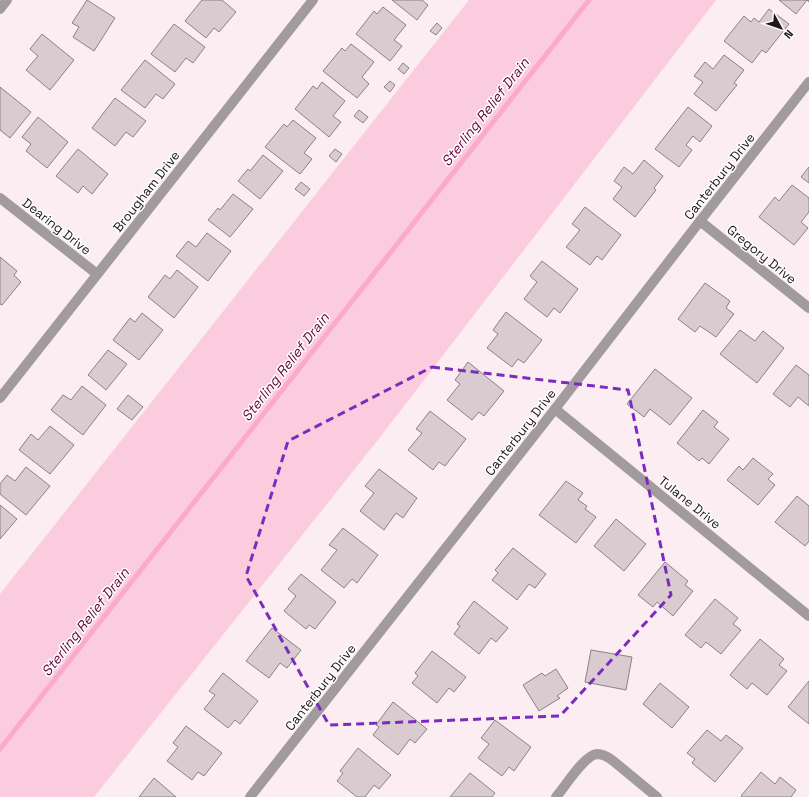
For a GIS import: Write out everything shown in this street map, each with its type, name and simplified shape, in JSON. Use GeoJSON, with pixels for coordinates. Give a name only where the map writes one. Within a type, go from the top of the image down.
{"type":"FeatureCollection","features":[{"type":"Feature","properties":{"kind":"street"},"geometry":{"type":"LineString","coordinates":[[0,9],[7,0]]}},
{"type":"Feature","properties":{"kind":"street","name":"Brougham Drive"},"geometry":{"type":"LineString","coordinates":[[0,398],[313,0]]}},
{"type":"Feature","properties":{"kind":"street","name":"Canterbury Drive"},"geometry":{"type":"LineString","coordinates":[[250,797],[555,409],[809,82]]}},
{"type":"Feature","properties":{"kind":"street","name":"Dearing Drive"},"geometry":{"type":"LineString","coordinates":[[0,198],[97,274]]}},
{"type":"Feature","properties":{"kind":"street","name":"Gregory Drive"},"geometry":{"type":"LineString","coordinates":[[700,221],[809,308]]}},
{"type":"Feature","properties":{"kind":"street","name":"Tulane Drive"},"geometry":{"type":"LineString","coordinates":[[555,409],[809,616]]}},
{"type":"Feature","properties":{"kind":"street"},"geometry":{"type":"LineString","coordinates":[[556,797],[583,763],[590,756],[597,754],[604,755],[612,760],[657,797]]}},
{"type":"Feature","properties":{"kind":"highlighted area"},"geometry":{"type":"Polygon","coordinates":[[[432,367],[628,390],[671,595],[560,716],[329,725],[246,576],[288,441],[432,367]]]}},
{"type":"Feature","properties":{"kind":"shaded area","name":"Sterling Relief Drain"},"geometry":{"type":"Polygon","coordinates":[[[469,0],[716,0],[381,436],[94,797],[0,797],[0,594],[469,0]]]}},
{"type":"Feature","properties":{"kind":"building"},"geometry":{"type":"Polygon","coordinates":[[[87,0],[115,18],[94,51],[73,37],[79,27],[72,23],[87,0]]]}},
{"type":"Feature","properties":{"kind":"building"},"geometry":{"type":"Polygon","coordinates":[[[202,0],[222,0],[236,12],[219,32],[214,28],[206,38],[185,21],[202,0]]]}},
{"type":"Feature","properties":{"kind":"building"},"geometry":{"type":"Polygon","coordinates":[[[392,0],[422,0],[428,5],[417,20],[392,0]]]}},
{"type":"Feature","properties":{"kind":"building"},"geometry":{"type":"Polygon","coordinates":[[[779,0],[807,0],[796,14],[779,0]]]}},
{"type":"Feature","properties":{"kind":"building"},"geometry":{"type":"Polygon","coordinates":[[[383,7],[406,25],[394,40],[402,46],[390,61],[356,34],[374,11],[377,14],[383,7]]]}},
{"type":"Feature","properties":{"kind":"building"},"geometry":{"type":"Polygon","coordinates":[[[769,9],[789,24],[766,53],[762,50],[752,63],[724,41],[744,16],[751,22],[754,18],[759,22],[769,9]]]}},
{"type":"Feature","properties":{"kind":"building"},"geometry":{"type":"Polygon","coordinates":[[[437,23],[442,28],[436,35],[430,31],[437,23]]]}},
{"type":"Feature","properties":{"kind":"building"},"geometry":{"type":"Polygon","coordinates":[[[174,24],[205,47],[193,63],[186,58],[175,72],[151,54],[174,24]]]}},
{"type":"Feature","properties":{"kind":"building"},"geometry":{"type":"Polygon","coordinates":[[[42,34],[74,60],[50,90],[26,70],[38,56],[30,49],[42,34]]]}},
{"type":"Feature","properties":{"kind":"building"},"geometry":{"type":"Polygon","coordinates":[[[351,44],[374,62],[362,77],[369,84],[357,98],[323,71],[342,48],[345,51],[351,44]]]}},
{"type":"Feature","properties":{"kind":"building"},"geometry":{"type":"Polygon","coordinates":[[[724,55],[744,70],[734,83],[737,85],[716,111],[694,94],[703,82],[694,76],[705,62],[713,69],[724,55]]]}},
{"type":"Feature","properties":{"kind":"building"},"geometry":{"type":"Polygon","coordinates":[[[145,60],[175,84],[163,99],[156,94],[145,108],[121,90],[145,60]]]}},
{"type":"Feature","properties":{"kind":"building"},"geometry":{"type":"Polygon","coordinates":[[[403,63],[409,68],[404,74],[398,69],[403,63]]]}},
{"type":"Feature","properties":{"kind":"building"},"geometry":{"type":"Polygon","coordinates":[[[390,81],[395,85],[390,92],[384,87],[390,81]]]}},
{"type":"Feature","properties":{"kind":"building"},"geometry":{"type":"Polygon","coordinates":[[[322,82],[345,101],[333,116],[341,122],[329,137],[295,109],[313,86],[317,89],[322,82]]]}},
{"type":"Feature","properties":{"kind":"building"},"geometry":{"type":"Polygon","coordinates":[[[0,87],[31,112],[10,138],[0,130],[0,87]]]}},
{"type":"Feature","properties":{"kind":"building"},"geometry":{"type":"Polygon","coordinates":[[[115,98],[146,121],[133,137],[126,132],[115,146],[92,128],[115,98]]]}},
{"type":"Feature","properties":{"kind":"building"},"geometry":{"type":"Polygon","coordinates":[[[688,107],[712,126],[700,142],[693,136],[686,145],[692,150],[679,167],[655,149],[688,107]]]}},
{"type":"Feature","properties":{"kind":"building"},"geometry":{"type":"Polygon","coordinates":[[[359,110],[368,117],[363,123],[354,116],[359,110]]]}},
{"type":"Feature","properties":{"kind":"building"},"geometry":{"type":"Polygon","coordinates":[[[38,117],[68,142],[47,168],[26,151],[31,144],[22,137],[38,117]]]}},
{"type":"Feature","properties":{"kind":"building"},"geometry":{"type":"Polygon","coordinates":[[[293,120],[316,138],[304,153],[312,159],[300,174],[265,147],[284,124],[287,127],[293,120]]]}},
{"type":"Feature","properties":{"kind":"building"},"geometry":{"type":"Polygon","coordinates":[[[78,149],[108,174],[92,194],[83,186],[78,193],[56,176],[78,149]]]}},
{"type":"Feature","properties":{"kind":"building"},"geometry":{"type":"Polygon","coordinates":[[[335,149],[342,154],[336,162],[329,156],[335,149]]]}},
{"type":"Feature","properties":{"kind":"building"},"geometry":{"type":"Polygon","coordinates":[[[263,155],[283,171],[260,199],[238,181],[248,169],[250,171],[263,155]]]}},
{"type":"Feature","properties":{"kind":"building"},"geometry":{"type":"Polygon","coordinates":[[[644,160],[663,176],[654,188],[656,190],[635,217],[613,199],[622,187],[614,181],[624,167],[633,174],[644,160]]]}},
{"type":"Feature","properties":{"kind":"building"},"geometry":{"type":"Polygon","coordinates":[[[809,167],[809,183],[801,177],[809,167]]]}},
{"type":"Feature","properties":{"kind":"building"},"geometry":{"type":"Polygon","coordinates":[[[301,182],[310,189],[304,196],[295,189],[301,182]]]}},
{"type":"Feature","properties":{"kind":"building"},"geometry":{"type":"Polygon","coordinates":[[[792,185],[809,198],[809,212],[801,222],[808,228],[794,245],[759,217],[775,197],[779,201],[792,185]]]}},
{"type":"Feature","properties":{"kind":"building"},"geometry":{"type":"Polygon","coordinates":[[[233,194],[253,209],[230,237],[208,220],[218,208],[220,210],[233,194]]]}},
{"type":"Feature","properties":{"kind":"building"},"geometry":{"type":"Polygon","coordinates":[[[585,207],[621,235],[602,260],[597,256],[590,265],[566,247],[580,230],[572,224],[585,207]]]}},
{"type":"Feature","properties":{"kind":"building"},"geometry":{"type":"Polygon","coordinates":[[[207,233],[231,251],[208,281],[176,256],[188,241],[196,247],[207,233]]]}},
{"type":"Feature","properties":{"kind":"building"},"geometry":{"type":"Polygon","coordinates":[[[0,257],[17,271],[14,275],[21,282],[2,305],[0,304],[0,257]]]}},
{"type":"Feature","properties":{"kind":"building"},"geometry":{"type":"Polygon","coordinates":[[[542,261],[578,289],[560,313],[554,308],[547,317],[524,299],[537,282],[530,276],[542,261]]]}},
{"type":"Feature","properties":{"kind":"building"},"geometry":{"type":"Polygon","coordinates":[[[177,270],[198,287],[174,318],[148,297],[165,275],[170,279],[177,270]]]}},
{"type":"Feature","properties":{"kind":"building"},"geometry":{"type":"Polygon","coordinates":[[[705,283],[730,301],[726,308],[734,314],[716,337],[700,326],[695,332],[678,319],[705,283]]]}},
{"type":"Feature","properties":{"kind":"building"},"geometry":{"type":"Polygon","coordinates":[[[506,312],[542,340],[524,363],[518,359],[512,367],[487,348],[498,334],[493,330],[506,312]]]}},
{"type":"Feature","properties":{"kind":"building"},"geometry":{"type":"Polygon","coordinates":[[[142,313],[163,330],[139,360],[113,340],[130,318],[135,322],[142,313]]]}},
{"type":"Feature","properties":{"kind":"building"},"geometry":{"type":"Polygon","coordinates":[[[740,330],[755,341],[763,331],[784,348],[757,383],[720,354],[740,330]]]}},
{"type":"Feature","properties":{"kind":"building"},"geometry":{"type":"Polygon","coordinates":[[[108,350],[127,364],[106,390],[88,375],[108,350]]]}},
{"type":"Feature","properties":{"kind":"building"},"geometry":{"type":"Polygon","coordinates":[[[468,362],[504,391],[484,416],[479,412],[472,420],[447,400],[460,384],[455,380],[468,362]]]}},
{"type":"Feature","properties":{"kind":"building"},"geometry":{"type":"Polygon","coordinates":[[[796,365],[809,375],[809,406],[798,397],[790,407],[773,394],[796,365]]]}},
{"type":"Feature","properties":{"kind":"building"},"geometry":{"type":"Polygon","coordinates":[[[655,369],[692,398],[670,425],[650,409],[644,417],[627,404],[655,369]]]}},
{"type":"Feature","properties":{"kind":"building"},"geometry":{"type":"Polygon","coordinates":[[[82,386],[106,405],[83,435],[51,410],[63,395],[71,400],[82,386]]]}},
{"type":"Feature","properties":{"kind":"building"},"geometry":{"type":"Polygon","coordinates":[[[128,395],[143,407],[132,420],[117,409],[128,395]]]}},
{"type":"Feature","properties":{"kind":"building"},"geometry":{"type":"Polygon","coordinates":[[[703,410],[718,422],[714,427],[729,439],[709,464],[702,458],[699,461],[677,443],[703,410]]]}},
{"type":"Feature","properties":{"kind":"building"},"geometry":{"type":"Polygon","coordinates":[[[430,411],[466,439],[445,466],[439,462],[433,470],[408,450],[422,433],[416,429],[430,411]]]}},
{"type":"Feature","properties":{"kind":"building"},"geometry":{"type":"Polygon","coordinates":[[[50,426],[74,445],[50,474],[19,450],[31,434],[38,440],[50,426]]]}},
{"type":"Feature","properties":{"kind":"building"},"geometry":{"type":"Polygon","coordinates":[[[753,458],[773,474],[768,479],[775,485],[758,505],[727,480],[739,466],[743,470],[753,458]]]}},
{"type":"Feature","properties":{"kind":"building"},"geometry":{"type":"Polygon","coordinates":[[[26,467],[50,486],[26,515],[0,494],[0,484],[7,475],[15,481],[26,467]]]}},
{"type":"Feature","properties":{"kind":"building"},"geometry":{"type":"Polygon","coordinates":[[[379,469],[417,498],[403,518],[396,513],[384,530],[360,511],[374,493],[365,486],[379,469]]]}},
{"type":"Feature","properties":{"kind":"building"},"geometry":{"type":"Polygon","coordinates":[[[566,481],[583,493],[578,500],[587,506],[585,509],[596,517],[576,543],[539,515],[566,481]]]}},
{"type":"Feature","properties":{"kind":"building"},"geometry":{"type":"Polygon","coordinates":[[[797,496],[809,506],[809,541],[805,546],[775,522],[797,496]]]}},
{"type":"Feature","properties":{"kind":"building"},"geometry":{"type":"Polygon","coordinates":[[[0,505],[17,519],[0,539],[0,505]]]}},
{"type":"Feature","properties":{"kind":"building"},"geometry":{"type":"Polygon","coordinates":[[[616,519],[646,544],[624,571],[594,546],[616,519]]]}},
{"type":"Feature","properties":{"kind":"building"},"geometry":{"type":"Polygon","coordinates":[[[343,528],[378,555],[357,583],[352,579],[344,588],[321,570],[337,550],[329,545],[343,528]]]}},
{"type":"Feature","properties":{"kind":"building"},"geometry":{"type":"Polygon","coordinates":[[[513,548],[546,574],[535,588],[529,584],[517,600],[492,580],[498,573],[495,570],[513,548]]]}},
{"type":"Feature","properties":{"kind":"building"},"geometry":{"type":"Polygon","coordinates":[[[665,562],[688,581],[685,585],[693,591],[673,616],[657,602],[653,607],[638,595],[665,562]]]}},
{"type":"Feature","properties":{"kind":"building"},"geometry":{"type":"Polygon","coordinates":[[[301,574],[336,602],[315,629],[309,625],[306,629],[284,611],[296,596],[288,589],[301,574]]]}},
{"type":"Feature","properties":{"kind":"building"},"geometry":{"type":"Polygon","coordinates":[[[715,599],[738,618],[733,624],[741,630],[721,654],[706,642],[701,648],[685,635],[715,599]]]}},
{"type":"Feature","properties":{"kind":"building"},"geometry":{"type":"Polygon","coordinates":[[[474,601],[508,628],[496,642],[491,638],[479,654],[454,634],[460,626],[457,624],[474,601]]]}},
{"type":"Feature","properties":{"kind":"building"},"geometry":{"type":"Polygon","coordinates":[[[272,628],[301,650],[287,668],[280,663],[269,678],[246,661],[272,628]]]}},
{"type":"Feature","properties":{"kind":"building"},"geometry":{"type":"Polygon","coordinates":[[[760,639],[784,659],[779,665],[787,671],[767,695],[752,683],[747,689],[730,675],[760,639]]]}},
{"type":"Feature","properties":{"kind":"building"},"geometry":{"type":"Polygon","coordinates":[[[591,650],[632,657],[626,690],[585,682],[591,650]]]}},
{"type":"Feature","properties":{"kind":"building"},"geometry":{"type":"Polygon","coordinates":[[[432,651],[466,677],[454,692],[449,688],[437,703],[412,683],[418,676],[415,673],[432,651]]]}},
{"type":"Feature","properties":{"kind":"building"},"geometry":{"type":"Polygon","coordinates":[[[556,669],[568,688],[557,696],[560,698],[539,711],[523,685],[542,673],[545,676],[556,669]]]}},
{"type":"Feature","properties":{"kind":"building"},"geometry":{"type":"Polygon","coordinates":[[[223,673],[258,701],[240,724],[235,720],[228,728],[204,709],[215,695],[209,691],[223,673]]]}},
{"type":"Feature","properties":{"kind":"building"},"geometry":{"type":"Polygon","coordinates":[[[809,681],[809,724],[788,707],[809,681]]]}},
{"type":"Feature","properties":{"kind":"building"},"geometry":{"type":"Polygon","coordinates":[[[660,683],[689,707],[672,728],[643,704],[660,683]]]}},
{"type":"Feature","properties":{"kind":"building"},"geometry":{"type":"Polygon","coordinates":[[[393,702],[427,729],[415,743],[410,739],[398,755],[373,735],[379,727],[376,725],[393,702]]]}},
{"type":"Feature","properties":{"kind":"building"},"geometry":{"type":"Polygon","coordinates":[[[495,720],[531,747],[514,771],[509,767],[502,776],[478,758],[489,744],[481,738],[495,720]]]}},
{"type":"Feature","properties":{"kind":"building"},"geometry":{"type":"Polygon","coordinates":[[[186,726],[222,753],[204,776],[198,772],[192,780],[167,761],[178,747],[173,743],[186,726]]]}},
{"type":"Feature","properties":{"kind":"building"},"geometry":{"type":"Polygon","coordinates":[[[707,730],[721,741],[726,735],[743,748],[715,782],[692,763],[695,759],[687,753],[707,730]]]}},
{"type":"Feature","properties":{"kind":"building"},"geometry":{"type":"Polygon","coordinates":[[[358,748],[391,775],[379,789],[374,785],[365,797],[357,797],[337,781],[343,773],[340,771],[358,748]]]}},
{"type":"Feature","properties":{"kind":"building"},"geometry":{"type":"Polygon","coordinates":[[[761,772],[775,784],[780,777],[796,790],[791,797],[742,797],[741,796],[761,772]]]}},
{"type":"Feature","properties":{"kind":"building"},"geometry":{"type":"Polygon","coordinates":[[[470,773],[495,793],[492,797],[450,797],[470,773]]]}},
{"type":"Feature","properties":{"kind":"building"},"geometry":{"type":"Polygon","coordinates":[[[154,778],[176,797],[139,797],[154,778]]]}},
{"type":"Feature","properties":{"kind":"waterway","name":"Sterling Relief Drain"},"geometry":{"type":"LineString","coordinates":[[0,749],[589,0]]}}]}
